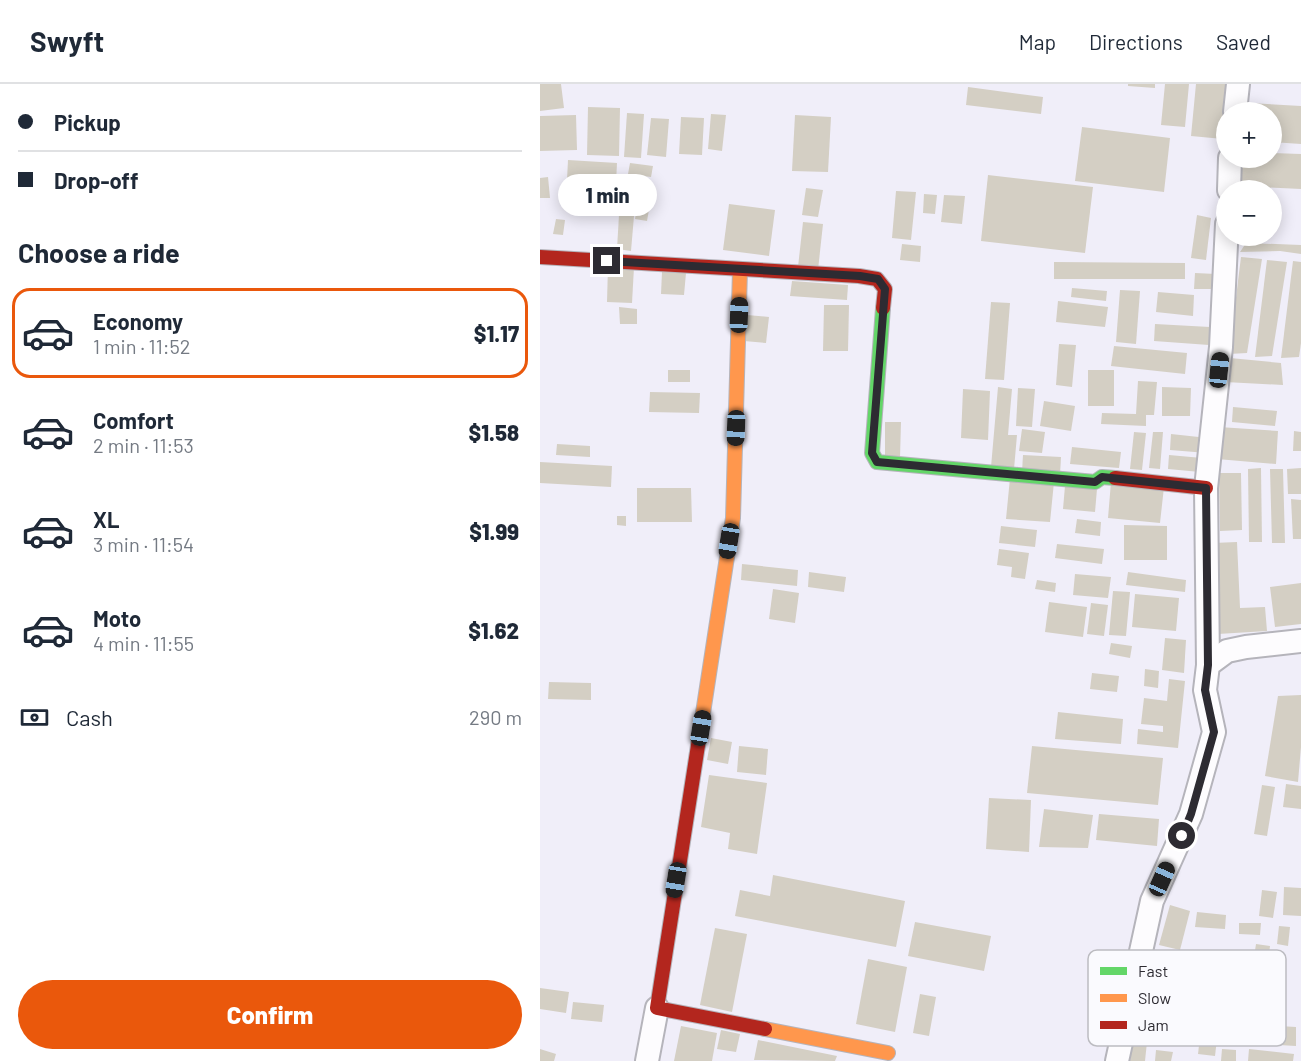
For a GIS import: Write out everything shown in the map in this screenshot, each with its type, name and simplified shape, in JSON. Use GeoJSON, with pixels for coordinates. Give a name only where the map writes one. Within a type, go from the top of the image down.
{"type":"FeatureCollection","features":[{"type":"Feature","properties":{"kind":"street"},"geometry":{"type":"LineString","coordinates":[[1236,102],[1238,84]]}},
{"type":"Feature","properties":{"kind":"street"},"geometry":{"type":"LineString","coordinates":[[1141,950],[1152,901],[1191,814],[1214,732],[1205,690],[1208,665],[1206,488],[1221,347],[1226,246]]}},
{"type":"Feature","properties":{"kind":"street"},"geometry":{"type":"LineString","coordinates":[[540,257],[860,276],[878,279],[885,289],[872,453],[877,462],[1095,482],[1102,477],[1206,488]]}},
{"type":"Feature","properties":{"kind":"street"},"geometry":{"type":"LineString","coordinates":[[647,1061],[733,518],[740,270]]}},
{"type":"Feature","properties":{"kind":"street"},"geometry":{"type":"LineString","coordinates":[[1208,665],[1227,651],[1301,641]]}},
{"type":"Feature","properties":{"kind":"street"},"geometry":{"type":"LineString","coordinates":[[657,1008],[888,1053]]}},
{"type":"Feature","properties":{"kind":"street"},"geometry":{"type":"LineString","coordinates":[[1117,1061],[1120,1046]]}},
{"type":"Feature","properties":{"kind":"building"},"geometry":{"type":"Polygon","coordinates":[[[540,84],[561,84],[564,108],[540,111],[540,84]]]}},
{"type":"Feature","properties":{"kind":"building"},"geometry":{"type":"Polygon","coordinates":[[[1128,84],[1155,84],[1155,88],[1128,86],[1128,84]]]}},
{"type":"Feature","properties":{"kind":"building"},"geometry":{"type":"Polygon","coordinates":[[[1165,84],[1189,84],[1185,127],[1161,125],[1165,84]]]}},
{"type":"Feature","properties":{"kind":"building"},"geometry":{"type":"Polygon","coordinates":[[[1196,84],[1229,84],[1227,102],[1216,102],[1216,138],[1191,136],[1196,84]]]}},
{"type":"Feature","properties":{"kind":"building"},"geometry":{"type":"Polygon","coordinates":[[[968,87],[1043,97],[1041,114],[966,105],[968,87]]]}},
{"type":"Feature","properties":{"kind":"building"},"geometry":{"type":"Polygon","coordinates":[[[1282,105],[1301,106],[1301,144],[1282,143],[1282,105]]]}},
{"type":"Feature","properties":{"kind":"building"},"geometry":{"type":"Polygon","coordinates":[[[588,107],[620,108],[619,156],[587,155],[588,107]]]}},
{"type":"Feature","properties":{"kind":"building"},"geometry":{"type":"Polygon","coordinates":[[[627,113],[644,114],[641,158],[624,157],[627,113]]]}},
{"type":"Feature","properties":{"kind":"building"},"geometry":{"type":"Polygon","coordinates":[[[711,114],[726,115],[722,151],[708,149],[711,114]]]}},
{"type":"Feature","properties":{"kind":"building"},"geometry":{"type":"Polygon","coordinates":[[[576,115],[577,150],[540,151],[540,116],[576,115]]]}},
{"type":"Feature","properties":{"kind":"building"},"geometry":{"type":"Polygon","coordinates":[[[795,115],[831,117],[828,172],[792,171],[795,115]]]}},
{"type":"Feature","properties":{"kind":"building"},"geometry":{"type":"Polygon","coordinates":[[[681,117],[704,118],[702,155],[679,154],[681,117]]]}},
{"type":"Feature","properties":{"kind":"building"},"geometry":{"type":"Polygon","coordinates":[[[651,118],[669,119],[666,157],[647,155],[651,118]]]}},
{"type":"Feature","properties":{"kind":"building"},"geometry":{"type":"Polygon","coordinates":[[[1082,127],[1170,138],[1164,192],[1075,181],[1082,127]]]}},
{"type":"Feature","properties":{"kind":"building"},"geometry":{"type":"Polygon","coordinates":[[[1282,153],[1301,154],[1301,189],[1282,188],[1282,180],[1237,180],[1238,168],[1282,168],[1282,153]]]}},
{"type":"Feature","properties":{"kind":"building"},"geometry":{"type":"Polygon","coordinates":[[[568,160],[617,163],[616,183],[567,180],[568,160]]]}},
{"type":"Feature","properties":{"kind":"building"},"geometry":{"type":"Polygon","coordinates":[[[630,163],[653,166],[651,177],[628,174],[630,163]]]}},
{"type":"Feature","properties":{"kind":"building"},"geometry":{"type":"Polygon","coordinates":[[[988,175],[1093,187],[1085,253],[981,241],[988,175]]]}},
{"type":"Feature","properties":{"kind":"building"},"geometry":{"type":"Polygon","coordinates":[[[548,177],[550,198],[540,198],[540,178],[548,177]]]}},
{"type":"Feature","properties":{"kind":"building"},"geometry":{"type":"Polygon","coordinates":[[[621,180],[630,181],[628,206],[619,205],[621,180]]]}},
{"type":"Feature","properties":{"kind":"building"},"geometry":{"type":"Polygon","coordinates":[[[641,185],[653,187],[647,221],[635,219],[641,185]]]}},
{"type":"Feature","properties":{"kind":"building"},"geometry":{"type":"Polygon","coordinates":[[[582,188],[613,191],[611,202],[581,199],[582,188]]]}},
{"type":"Feature","properties":{"kind":"building"},"geometry":{"type":"Polygon","coordinates":[[[806,188],[823,190],[818,217],[802,215],[806,188]]]}},
{"type":"Feature","properties":{"kind":"building"},"geometry":{"type":"Polygon","coordinates":[[[896,191],[916,192],[911,240],[892,238],[896,191]]]}},
{"type":"Feature","properties":{"kind":"building"},"geometry":{"type":"Polygon","coordinates":[[[924,194],[937,195],[935,214],[923,213],[924,194]]]}},
{"type":"Feature","properties":{"kind":"building"},"geometry":{"type":"Polygon","coordinates":[[[944,195],[965,196],[962,224],[941,222],[944,195]]]}},
{"type":"Feature","properties":{"kind":"building"},"geometry":{"type":"Polygon","coordinates":[[[729,204],[775,210],[769,256],[723,250],[729,204]]]}},
{"type":"Feature","properties":{"kind":"building"},"geometry":{"type":"Polygon","coordinates":[[[619,215],[634,216],[631,251],[617,249],[619,215]]]}},
{"type":"Feature","properties":{"kind":"building"},"geometry":{"type":"Polygon","coordinates":[[[1197,215],[1211,218],[1206,260],[1191,258],[1197,215]]]}},
{"type":"Feature","properties":{"kind":"building"},"geometry":{"type":"Polygon","coordinates":[[[556,219],[565,220],[563,235],[553,234],[556,219]]]}},
{"type":"Feature","properties":{"kind":"building"},"geometry":{"type":"Polygon","coordinates":[[[803,222],[823,224],[818,270],[798,267],[803,222]]]}},
{"type":"Feature","properties":{"kind":"building"},"geometry":{"type":"Polygon","coordinates":[[[902,244],[921,246],[920,262],[900,260],[902,244]]]}},
{"type":"Feature","properties":{"kind":"building"},"geometry":{"type":"Polygon","coordinates":[[[1301,245],[1301,254],[1280,251],[1240,252],[1244,246],[1301,245]]]}},
{"type":"Feature","properties":{"kind":"building"},"geometry":{"type":"Polygon","coordinates":[[[1241,257],[1262,259],[1247,353],[1229,354],[1241,257]]]}},
{"type":"Feature","properties":{"kind":"building"},"geometry":{"type":"Polygon","coordinates":[[[1267,260],[1287,262],[1272,356],[1255,357],[1267,260]]]}},
{"type":"Feature","properties":{"kind":"building"},"geometry":{"type":"Polygon","coordinates":[[[1293,261],[1301,262],[1301,343],[1299,357],[1281,358],[1293,261]]]}},
{"type":"Feature","properties":{"kind":"building"},"geometry":{"type":"Polygon","coordinates":[[[1054,262],[1185,263],[1185,279],[1054,279],[1054,262]]]}},
{"type":"Feature","properties":{"kind":"building"},"geometry":{"type":"Polygon","coordinates":[[[608,266],[634,267],[632,303],[607,302],[608,266]]]}},
{"type":"Feature","properties":{"kind":"building"},"geometry":{"type":"Polygon","coordinates":[[[662,272],[686,273],[684,295],[661,294],[662,272]]]}},
{"type":"Feature","properties":{"kind":"building"},"geometry":{"type":"Polygon","coordinates":[[[1195,273],[1216,274],[1216,289],[1194,289],[1195,273]]]}},
{"type":"Feature","properties":{"kind":"building"},"geometry":{"type":"Polygon","coordinates":[[[792,281],[848,285],[847,300],[790,296],[792,281]]]}},
{"type":"Feature","properties":{"kind":"building"},"geometry":{"type":"Polygon","coordinates":[[[1072,288],[1107,291],[1106,301],[1071,297],[1072,288]]]}},
{"type":"Feature","properties":{"kind":"building"},"geometry":{"type":"Polygon","coordinates":[[[1120,290],[1140,291],[1136,344],[1116,342],[1120,290]]]}},
{"type":"Feature","properties":{"kind":"building"},"geometry":{"type":"Polygon","coordinates":[[[1158,292],[1194,295],[1193,316],[1156,312],[1158,292]]]}},
{"type":"Feature","properties":{"kind":"building"},"geometry":{"type":"Polygon","coordinates":[[[1058,301],[1108,307],[1105,327],[1056,322],[1058,301]]]}},
{"type":"Feature","properties":{"kind":"building"},"geometry":{"type":"Polygon","coordinates":[[[991,302],[1010,303],[1004,380],[985,379],[991,302]]]}},
{"type":"Feature","properties":{"kind":"building"},"geometry":{"type":"Polygon","coordinates":[[[824,305],[849,305],[848,351],[823,351],[824,305]]]}},
{"type":"Feature","properties":{"kind":"building"},"geometry":{"type":"Polygon","coordinates":[[[619,307],[637,309],[637,324],[620,324],[619,307]]]}},
{"type":"Feature","properties":{"kind":"building"},"geometry":{"type":"Polygon","coordinates":[[[747,315],[769,317],[766,343],[744,341],[747,315]]]}},
{"type":"Feature","properties":{"kind":"building"},"geometry":{"type":"Polygon","coordinates":[[[1155,324],[1210,327],[1209,345],[1154,341],[1155,324]]]}},
{"type":"Feature","properties":{"kind":"building"},"geometry":{"type":"Polygon","coordinates":[[[1059,344],[1076,345],[1072,387],[1056,385],[1059,344]]]}},
{"type":"Feature","properties":{"kind":"building"},"geometry":{"type":"Polygon","coordinates":[[[1114,346],[1187,353],[1185,374],[1111,366],[1114,346]]]}},
{"type":"Feature","properties":{"kind":"building"},"geometry":{"type":"Polygon","coordinates":[[[1230,358],[1281,363],[1283,385],[1225,382],[1230,358]]]}},
{"type":"Feature","properties":{"kind":"building"},"geometry":{"type":"Polygon","coordinates":[[[668,370],[690,370],[690,382],[668,382],[668,370]]]}},
{"type":"Feature","properties":{"kind":"building"},"geometry":{"type":"Polygon","coordinates":[[[1088,370],[1114,370],[1114,406],[1088,406],[1088,370]]]}},
{"type":"Feature","properties":{"kind":"building"},"geometry":{"type":"Polygon","coordinates":[[[1138,381],[1157,382],[1154,415],[1146,415],[1146,426],[1101,424],[1102,413],[1136,414],[1138,381]]]}},
{"type":"Feature","properties":{"kind":"building"},"geometry":{"type":"Polygon","coordinates":[[[998,387],[1012,389],[1008,435],[1017,435],[1014,469],[991,467],[998,387]]]}},
{"type":"Feature","properties":{"kind":"building"},"geometry":{"type":"Polygon","coordinates":[[[1162,387],[1191,388],[1190,416],[1162,416],[1162,387]]]}},
{"type":"Feature","properties":{"kind":"building"},"geometry":{"type":"Polygon","coordinates":[[[1018,388],[1035,389],[1032,427],[1016,426],[1018,388]]]}},
{"type":"Feature","properties":{"kind":"building"},"geometry":{"type":"Polygon","coordinates":[[[963,389],[990,391],[988,440],[961,438],[963,389]]]}},
{"type":"Feature","properties":{"kind":"building"},"geometry":{"type":"Polygon","coordinates":[[[650,392],[700,393],[699,413],[649,412],[650,392]]]}},
{"type":"Feature","properties":{"kind":"building"},"geometry":{"type":"Polygon","coordinates":[[[1044,401],[1075,406],[1071,431],[1040,426],[1044,401]]]}},
{"type":"Feature","properties":{"kind":"building"},"geometry":{"type":"Polygon","coordinates":[[[1233,407],[1277,411],[1275,426],[1232,422],[1233,407]]]}},
{"type":"Feature","properties":{"kind":"building"},"geometry":{"type":"Polygon","coordinates":[[[885,422],[901,422],[900,458],[885,457],[885,422]]]}},
{"type":"Feature","properties":{"kind":"building"},"geometry":{"type":"Polygon","coordinates":[[[1219,427],[1278,431],[1276,464],[1217,459],[1219,427]]]}},
{"type":"Feature","properties":{"kind":"building"},"geometry":{"type":"Polygon","coordinates":[[[1022,429],[1045,432],[1042,453],[1019,451],[1022,429]]]}},
{"type":"Feature","properties":{"kind":"building"},"geometry":{"type":"Polygon","coordinates":[[[1294,431],[1301,432],[1301,451],[1293,451],[1294,431]]]}},
{"type":"Feature","properties":{"kind":"building"},"geometry":{"type":"Polygon","coordinates":[[[1134,432],[1146,433],[1142,470],[1130,469],[1134,432]]]}},
{"type":"Feature","properties":{"kind":"building"},"geometry":{"type":"Polygon","coordinates":[[[1153,432],[1163,432],[1160,469],[1149,468],[1153,432]]]}},
{"type":"Feature","properties":{"kind":"building"},"geometry":{"type":"Polygon","coordinates":[[[1171,434],[1208,438],[1207,453],[1170,450],[1171,434]]]}},
{"type":"Feature","properties":{"kind":"building"},"geometry":{"type":"Polygon","coordinates":[[[557,444],[590,446],[590,457],[556,455],[557,444]]]}},
{"type":"Feature","properties":{"kind":"building"},"geometry":{"type":"Polygon","coordinates":[[[1072,447],[1121,452],[1119,468],[1070,464],[1072,447]]]}},
{"type":"Feature","properties":{"kind":"building"},"geometry":{"type":"Polygon","coordinates":[[[1023,455],[1061,457],[1060,475],[1022,472],[1023,455]]]}},
{"type":"Feature","properties":{"kind":"building"},"geometry":{"type":"Polygon","coordinates":[[[1169,455],[1202,458],[1200,472],[1168,469],[1169,455]]]}},
{"type":"Feature","properties":{"kind":"building"},"geometry":{"type":"Polygon","coordinates":[[[540,462],[612,466],[611,487],[540,483],[540,462]]]}},
{"type":"Feature","properties":{"kind":"building"},"geometry":{"type":"Polygon","coordinates":[[[1261,468],[1262,542],[1249,542],[1248,469],[1261,468]]]}},
{"type":"Feature","properties":{"kind":"building"},"geometry":{"type":"Polygon","coordinates":[[[1301,468],[1301,494],[1288,494],[1287,469],[1301,468]]]}},
{"type":"Feature","properties":{"kind":"building"},"geometry":{"type":"Polygon","coordinates":[[[1270,469],[1283,469],[1285,543],[1272,543],[1270,469]]]}},
{"type":"Feature","properties":{"kind":"building"},"geometry":{"type":"Polygon","coordinates":[[[1219,473],[1241,473],[1242,530],[1220,531],[1219,473]]]}},
{"type":"Feature","properties":{"kind":"building"},"geometry":{"type":"Polygon","coordinates":[[[1010,478],[1054,482],[1050,522],[1006,519],[1010,478]]]}},
{"type":"Feature","properties":{"kind":"building"},"geometry":{"type":"Polygon","coordinates":[[[1111,482],[1164,487],[1160,523],[1108,518],[1111,482]]]}},
{"type":"Feature","properties":{"kind":"building"},"geometry":{"type":"Polygon","coordinates":[[[1065,486],[1097,489],[1095,512],[1063,509],[1065,486]]]}},
{"type":"Feature","properties":{"kind":"building"},"geometry":{"type":"Polygon","coordinates":[[[637,488],[691,488],[692,522],[637,522],[637,488]]]}},
{"type":"Feature","properties":{"kind":"building"},"geometry":{"type":"Polygon","coordinates":[[[1291,499],[1301,500],[1301,539],[1293,539],[1291,499]]]}},
{"type":"Feature","properties":{"kind":"building"},"geometry":{"type":"Polygon","coordinates":[[[617,516],[626,516],[626,526],[617,525],[617,516]]]}},
{"type":"Feature","properties":{"kind":"building"},"geometry":{"type":"Polygon","coordinates":[[[1077,519],[1101,522],[1100,536],[1075,533],[1077,519]]]}},
{"type":"Feature","properties":{"kind":"building"},"geometry":{"type":"Polygon","coordinates":[[[1124,525],[1167,526],[1167,560],[1124,560],[1124,525]]]}},
{"type":"Feature","properties":{"kind":"building"},"geometry":{"type":"Polygon","coordinates":[[[1001,526],[1037,530],[1035,547],[999,543],[1001,526]]]}},
{"type":"Feature","properties":{"kind":"building"},"geometry":{"type":"Polygon","coordinates":[[[1237,542],[1240,608],[1265,607],[1267,631],[1218,634],[1213,543],[1237,542]]]}},
{"type":"Feature","properties":{"kind":"building"},"geometry":{"type":"Polygon","coordinates":[[[1057,544],[1104,549],[1102,564],[1055,558],[1057,544]]]}},
{"type":"Feature","properties":{"kind":"building"},"geometry":{"type":"Polygon","coordinates":[[[999,549],[1029,553],[1025,579],[1011,577],[1012,567],[997,565],[999,549]]]}},
{"type":"Feature","properties":{"kind":"building"},"geometry":{"type":"Polygon","coordinates":[[[742,564],[798,570],[797,586],[741,580],[742,564]]]}},
{"type":"Feature","properties":{"kind":"building"},"geometry":{"type":"Polygon","coordinates":[[[809,572],[846,577],[844,592],[808,587],[809,572]]]}},
{"type":"Feature","properties":{"kind":"building"},"geometry":{"type":"Polygon","coordinates":[[[1128,572],[1186,580],[1185,592],[1126,585],[1128,572]]]}},
{"type":"Feature","properties":{"kind":"building"},"geometry":{"type":"Polygon","coordinates":[[[1075,574],[1111,577],[1108,598],[1073,595],[1075,574]]]}},
{"type":"Feature","properties":{"kind":"building"},"geometry":{"type":"Polygon","coordinates":[[[1037,580],[1056,583],[1055,592],[1035,589],[1037,580]]]}},
{"type":"Feature","properties":{"kind":"building"},"geometry":{"type":"Polygon","coordinates":[[[1301,583],[1301,624],[1275,627],[1270,587],[1301,583]]]}},
{"type":"Feature","properties":{"kind":"building"},"geometry":{"type":"Polygon","coordinates":[[[773,589],[799,593],[795,623],[769,619],[773,589]]]}},
{"type":"Feature","properties":{"kind":"building"},"geometry":{"type":"Polygon","coordinates":[[[1113,591],[1130,592],[1126,636],[1109,635],[1113,591]]]}},
{"type":"Feature","properties":{"kind":"building"},"geometry":{"type":"Polygon","coordinates":[[[1135,594],[1179,598],[1176,631],[1132,627],[1135,594]]]}},
{"type":"Feature","properties":{"kind":"building"},"geometry":{"type":"Polygon","coordinates":[[[1049,602],[1087,607],[1083,637],[1045,632],[1049,602]]]}},
{"type":"Feature","properties":{"kind":"building"},"geometry":{"type":"Polygon","coordinates":[[[1091,603],[1108,605],[1104,636],[1087,634],[1091,603]]]}},
{"type":"Feature","properties":{"kind":"building"},"geometry":{"type":"Polygon","coordinates":[[[1165,638],[1186,640],[1184,673],[1162,670],[1165,638]]]}},
{"type":"Feature","properties":{"kind":"building"},"geometry":{"type":"Polygon","coordinates":[[[1111,643],[1132,646],[1130,658],[1109,654],[1111,643]]]}},
{"type":"Feature","properties":{"kind":"building"},"geometry":{"type":"Polygon","coordinates":[[[1145,669],[1159,671],[1158,688],[1144,686],[1145,669]]]}},
{"type":"Feature","properties":{"kind":"building"},"geometry":{"type":"Polygon","coordinates":[[[1092,673],[1119,676],[1117,692],[1090,689],[1092,673]]]}},
{"type":"Feature","properties":{"kind":"building"},"geometry":{"type":"Polygon","coordinates":[[[1169,679],[1185,681],[1178,748],[1137,744],[1138,729],[1163,732],[1163,726],[1141,724],[1144,698],[1167,701],[1169,679]]]}},
{"type":"Feature","properties":{"kind":"building"},"geometry":{"type":"Polygon","coordinates":[[[549,682],[591,683],[591,700],[548,699],[549,682]]]}},
{"type":"Feature","properties":{"kind":"building"},"geometry":{"type":"Polygon","coordinates":[[[1301,695],[1298,782],[1265,776],[1278,696],[1301,695]]]}},
{"type":"Feature","properties":{"kind":"building"},"geometry":{"type":"Polygon","coordinates":[[[1058,712],[1123,719],[1121,744],[1055,739],[1058,712]]]}},
{"type":"Feature","properties":{"kind":"building"},"geometry":{"type":"Polygon","coordinates":[[[711,738],[732,742],[728,764],[707,760],[711,738]]]}},
{"type":"Feature","properties":{"kind":"building"},"geometry":{"type":"Polygon","coordinates":[[[739,746],[768,749],[766,775],[737,772],[739,746]]]}},
{"type":"Feature","properties":{"kind":"building"},"geometry":{"type":"Polygon","coordinates":[[[1032,746],[1163,758],[1158,805],[1027,793],[1032,746]]]}},
{"type":"Feature","properties":{"kind":"building"},"geometry":{"type":"Polygon","coordinates":[[[709,775],[767,783],[757,854],[728,849],[730,833],[701,827],[709,775]]]}},
{"type":"Feature","properties":{"kind":"building"},"geometry":{"type":"Polygon","coordinates":[[[1286,784],[1301,786],[1301,809],[1283,807],[1286,784]]]}},
{"type":"Feature","properties":{"kind":"building"},"geometry":{"type":"Polygon","coordinates":[[[1262,785],[1275,787],[1267,836],[1254,834],[1262,785]]]}},
{"type":"Feature","properties":{"kind":"building"},"geometry":{"type":"Polygon","coordinates":[[[989,798],[1031,800],[1029,852],[986,849],[989,798]]]}},
{"type":"Feature","properties":{"kind":"building"},"geometry":{"type":"Polygon","coordinates":[[[1044,809],[1093,815],[1088,848],[1039,847],[1044,809]]]}},
{"type":"Feature","properties":{"kind":"building"},"geometry":{"type":"Polygon","coordinates":[[[1099,814],[1159,819],[1157,846],[1096,840],[1099,814]]]}},
{"type":"Feature","properties":{"kind":"building"},"geometry":{"type":"Polygon","coordinates":[[[773,875],[905,901],[896,947],[735,916],[740,890],[770,896],[773,875]]]}},
{"type":"Feature","properties":{"kind":"building"},"geometry":{"type":"Polygon","coordinates":[[[1284,887],[1301,888],[1301,916],[1283,915],[1284,887]]]}},
{"type":"Feature","properties":{"kind":"building"},"geometry":{"type":"Polygon","coordinates":[[[1262,890],[1277,892],[1273,918],[1259,916],[1262,890]]]}},
{"type":"Feature","properties":{"kind":"building"},"geometry":{"type":"Polygon","coordinates":[[[1170,905],[1190,911],[1180,950],[1159,945],[1170,905]]]}},
{"type":"Feature","properties":{"kind":"building"},"geometry":{"type":"Polygon","coordinates":[[[1197,912],[1226,915],[1225,929],[1195,927],[1197,912]]]}},
{"type":"Feature","properties":{"kind":"building"},"geometry":{"type":"Polygon","coordinates":[[[915,922],[991,936],[984,971],[908,956],[915,922]]]}},
{"type":"Feature","properties":{"kind":"building"},"geometry":{"type":"Polygon","coordinates":[[[1239,923],[1261,923],[1260,935],[1239,934],[1239,923]]]}},
{"type":"Feature","properties":{"kind":"building"},"geometry":{"type":"Polygon","coordinates":[[[1279,926],[1290,927],[1288,946],[1277,944],[1279,926]]]}},
{"type":"Feature","properties":{"kind":"building"},"geometry":{"type":"Polygon","coordinates":[[[715,928],[747,934],[732,1012],[700,1005],[715,928]]]}},
{"type":"Feature","properties":{"kind":"building"},"geometry":{"type":"Polygon","coordinates":[[[1256,944],[1270,946],[1270,950],[1255,950],[1256,944]]]}},
{"type":"Feature","properties":{"kind":"building"},"geometry":{"type":"Polygon","coordinates":[[[868,959],[907,967],[895,1032],[856,1024],[868,959]]]}},
{"type":"Feature","properties":{"kind":"building"},"geometry":{"type":"Polygon","coordinates":[[[540,988],[569,992],[566,1013],[540,1009],[540,988]]]}},
{"type":"Feature","properties":{"kind":"building"},"geometry":{"type":"Polygon","coordinates":[[[920,994],[936,997],[929,1036],[913,1033],[920,994]]]}},
{"type":"Feature","properties":{"kind":"building"},"geometry":{"type":"Polygon","coordinates":[[[573,1002],[604,1005],[602,1022],[571,1019],[573,1002]]]}},
{"type":"Feature","properties":{"kind":"building"},"geometry":{"type":"Polygon","coordinates":[[[681,1026],[717,1033],[712,1061],[674,1061],[681,1026]]]}},
{"type":"Feature","properties":{"kind":"building"},"geometry":{"type":"Polygon","coordinates":[[[1286,1026],[1296,1027],[1296,1046],[1286,1045],[1286,1026]]]}},
{"type":"Feature","properties":{"kind":"building"},"geometry":{"type":"Polygon","coordinates":[[[721,1030],[740,1034],[736,1052],[717,1049],[721,1030]]]}},
{"type":"Feature","properties":{"kind":"building"},"geometry":{"type":"Polygon","coordinates":[[[758,1040],[837,1056],[835,1061],[754,1060],[758,1040]]]}},
{"type":"Feature","properties":{"kind":"building"},"geometry":{"type":"Polygon","coordinates":[[[1131,1046],[1147,1046],[1145,1061],[1130,1061],[1131,1046]]]}},
{"type":"Feature","properties":{"kind":"building"},"geometry":{"type":"Polygon","coordinates":[[[1199,1046],[1216,1046],[1215,1056],[1198,1054],[1199,1046]]]}},
{"type":"Feature","properties":{"kind":"building"},"geometry":{"type":"Polygon","coordinates":[[[540,1049],[556,1054],[554,1061],[540,1061],[540,1049]]]}},
{"type":"Feature","properties":{"kind":"building"},"geometry":{"type":"Polygon","coordinates":[[[1222,1049],[1236,1050],[1236,1061],[1221,1061],[1222,1049]]]}},
{"type":"Feature","properties":{"kind":"building"},"geometry":{"type":"Polygon","coordinates":[[[1249,1049],[1294,1054],[1293,1061],[1248,1061],[1249,1049]]]}},
{"type":"Feature","properties":{"kind":"building"},"geometry":{"type":"Polygon","coordinates":[[[1156,1050],[1173,1052],[1171,1061],[1155,1061],[1156,1050]]]}},
{"type":"Feature","properties":{"kind":"traffic: fast"},"geometry":{"type":"LineString","coordinates":[[883,308],[872,453],[877,462],[1095,482],[1102,477],[1115,478]]}},
{"type":"Feature","properties":{"kind":"traffic: slow"},"geometry":{"type":"LineString","coordinates":[[699,739],[733,518],[740,270]]}},
{"type":"Feature","properties":{"kind":"traffic: slow"},"geometry":{"type":"LineString","coordinates":[[765,1029],[888,1053]]}},
{"type":"Feature","properties":{"kind":"traffic: jam"},"geometry":{"type":"LineString","coordinates":[[540,257],[859,276],[877,279],[885,289],[883,308]]}},
{"type":"Feature","properties":{"kind":"traffic: jam"},"geometry":{"type":"LineString","coordinates":[[1115,478],[1206,488]]}},
{"type":"Feature","properties":{"kind":"traffic: jam"},"geometry":{"type":"LineString","coordinates":[[699,739],[657,1008],[765,1029]]}},
{"type":"Feature","properties":{"kind":"route"},"geometry":{"type":"LineString","coordinates":[[607,261],[860,276],[878,279],[885,289],[872,453],[877,462],[1095,482],[1102,477],[1206,488],[1208,665],[1205,690],[1214,732],[1191,814],[1182,836]]}}]}
